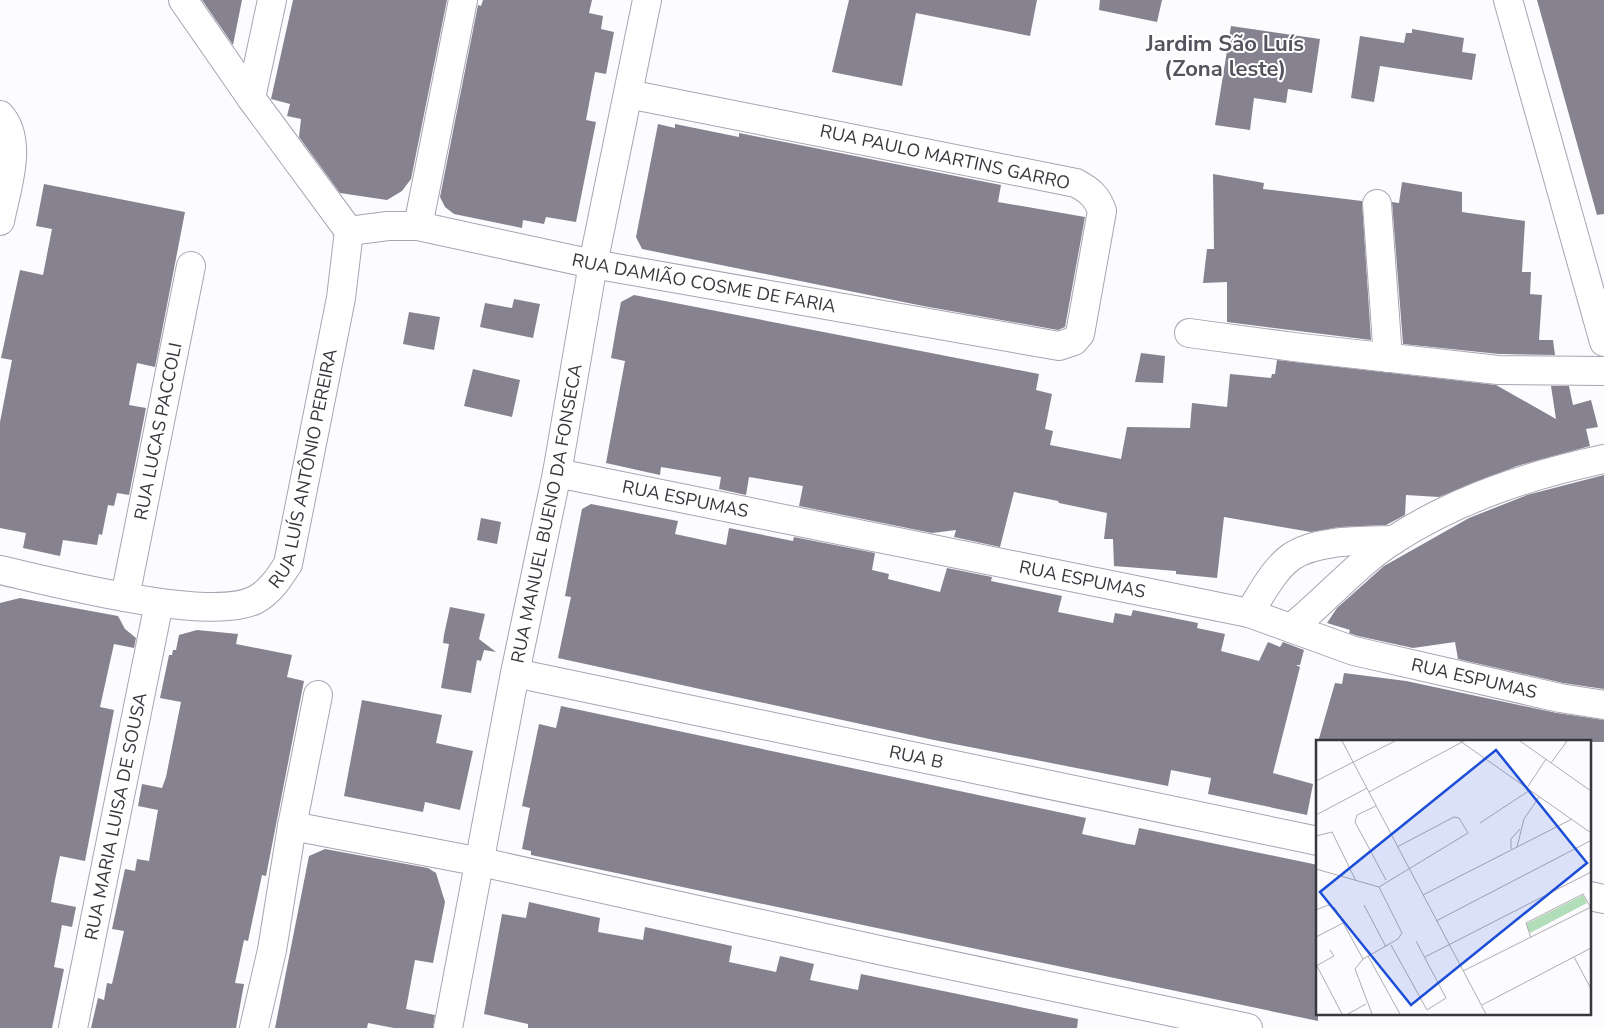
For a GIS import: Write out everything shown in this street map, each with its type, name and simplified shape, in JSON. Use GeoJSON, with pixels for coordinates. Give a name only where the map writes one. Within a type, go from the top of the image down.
{"type":"FeatureCollection","features":[{"type":"Feature","properties":{"kind":"street"},"geometry":{"type":"LineString","coordinates":[[183,0],[251,98],[349,231]]}},
{"type":"Feature","properties":{"kind":"street"},"geometry":{"type":"LineString","coordinates":[[251,98],[272,0]]}},
{"type":"Feature","properties":{"kind":"street"},"geometry":{"type":"LineString","coordinates":[[418,226],[463,0]]}},
{"type":"Feature","properties":{"kind":"street","name":"RUA MANUEL BUENO DA FONSECA"},"geometry":{"type":"LineString","coordinates":[[448,1028],[481,862],[515,673],[557,473],[593,264],[648,0]]}},
{"type":"Feature","properties":{"kind":"street"},"geometry":{"type":"LineString","coordinates":[[1508,0],[1604,342]]}},
{"type":"Feature","properties":{"kind":"street","name":"RUA PAULO MARTINS GARRO"},"geometry":{"type":"LineString","coordinates":[[628,94],[1076,183],[1088,190],[1098,199],[1102,211],[1080,334],[1074,341],[1059,346]]}},
{"type":"Feature","properties":{"kind":"street"},"geometry":{"type":"LineString","coordinates":[[0,115],[10,133],[12,154],[0,221]]}},
{"type":"Feature","properties":{"kind":"street"},"geometry":{"type":"LineString","coordinates":[[1377,204],[1388,358]]}},
{"type":"Feature","properties":{"kind":"street","name":"RUA DAMIÃO COSME DE FARIA"},"geometry":{"type":"LineString","coordinates":[[349,231],[418,226],[593,264],[1059,346]]}},
{"type":"Feature","properties":{"kind":"street","name":"RUA LUÍS ANTÔNIO PEREIRA"},"geometry":{"type":"LineString","coordinates":[[0,570],[159,603],[222,606],[254,600],[273,586],[288,564],[341,298],[349,231]]}},
{"type":"Feature","properties":{"kind":"street","name":"RUA LUCAS PACCOLI"},"geometry":{"type":"LineString","coordinates":[[125,597],[191,266]]}},
{"type":"Feature","properties":{"kind":"street"},"geometry":{"type":"LineString","coordinates":[[1189,333],[1498,370],[1604,371]]}},
{"type":"Feature","properties":{"kind":"street"},"geometry":{"type":"LineString","coordinates":[[1291,628],[1394,540],[1450,508],[1508,484],[1562,468],[1604,459]]}},
{"type":"Feature","properties":{"kind":"street","name":"RUA ESPUMAS"},"geometry":{"type":"LineString","coordinates":[[557,473],[1249,613],[1354,651],[1560,698],[1604,705]]}},
{"type":"Feature","properties":{"kind":"street"},"geometry":{"type":"LineString","coordinates":[[1249,613],[1274,575],[1291,557],[1310,549],[1342,543],[1394,540]]}},
{"type":"Feature","properties":{"kind":"street","name":"RUA MARIA LUISA DE SOUSA"},"geometry":{"type":"LineString","coordinates":[[73,1028],[159,603]]}},
{"type":"Feature","properties":{"kind":"street","name":"RUA B"},"geometry":{"type":"LineString","coordinates":[[515,673],[1316,841]]}},
{"type":"Feature","properties":{"kind":"street"},"geometry":{"type":"LineString","coordinates":[[254,1028],[272,950],[292,826],[318,695]]}},
{"type":"Feature","properties":{"kind":"street"},"geometry":{"type":"LineString","coordinates":[[292,826],[481,862],[859,946],[1248,1028]]}},
{"type":"Feature","properties":{"kind":"building"},"geometry":{"type":"Polygon","coordinates":[[[202,0],[242,0],[233,45],[202,0]]]}},
{"type":"Feature","properties":{"kind":"building"},"geometry":{"type":"Polygon","coordinates":[[[293,0],[447,0],[411,179],[402,191],[387,200],[340,193],[299,137],[301,119],[287,116],[290,104],[271,99],[293,0]]]}},
{"type":"Feature","properties":{"kind":"building"},"geometry":{"type":"Polygon","coordinates":[[[483,0],[592,0],[589,13],[603,16],[601,29],[614,32],[606,74],[595,72],[586,120],[596,122],[576,222],[546,217],[544,224],[523,220],[522,228],[454,214],[445,207],[440,197],[478,5],[481,6],[483,0]]]}},
{"type":"Feature","properties":{"kind":"building"},"geometry":{"type":"Polygon","coordinates":[[[849,0],[1037,0],[1030,36],[916,13],[902,86],[832,72],[849,0]]]}},
{"type":"Feature","properties":{"kind":"building"},"geometry":{"type":"Polygon","coordinates":[[[1100,0],[1162,0],[1157,22],[1099,10],[1100,0]]]}},
{"type":"Feature","properties":{"kind":"building"},"geometry":{"type":"Polygon","coordinates":[[[1537,0],[1604,0],[1604,214],[1597,215],[1537,0]]]}},
{"type":"Feature","properties":{"kind":"building"},"geometry":{"type":"Polygon","coordinates":[[[1231,26],[1320,39],[1312,93],[1288,89],[1286,103],[1254,98],[1250,130],[1215,125],[1231,26]]]}},
{"type":"Feature","properties":{"kind":"building"},"geometry":{"type":"Polygon","coordinates":[[[1412,29],[1464,38],[1462,52],[1476,54],[1472,80],[1380,66],[1374,102],[1351,98],[1360,36],[1404,43],[1406,33],[1412,33],[1412,29]]]}},
{"type":"Feature","properties":{"kind":"building"},"geometry":{"type":"Polygon","coordinates":[[[658,124],[675,128],[675,124],[739,137],[739,133],[1001,185],[998,202],[1085,217],[1065,327],[1058,330],[923,306],[642,249],[636,237],[658,124]]]}},
{"type":"Feature","properties":{"kind":"building"},"geometry":{"type":"Polygon","coordinates":[[[1213,174],[1264,183],[1263,189],[1362,201],[1371,340],[1227,322],[1227,282],[1203,283],[1207,249],[1214,249],[1213,174]]]}},
{"type":"Feature","properties":{"kind":"building"},"geometry":{"type":"Polygon","coordinates":[[[1402,182],[1462,192],[1462,212],[1525,221],[1522,272],[1531,272],[1530,294],[1542,295],[1539,340],[1553,340],[1555,355],[1499,354],[1403,344],[1392,202],[1399,203],[1402,182]]]}},
{"type":"Feature","properties":{"kind":"building"},"geometry":{"type":"Polygon","coordinates":[[[44,184],[185,212],[155,367],[137,363],[129,405],[146,408],[129,495],[117,493],[114,506],[108,505],[102,535],[99,534],[97,545],[63,540],[60,556],[23,548],[26,533],[0,528],[0,422],[12,360],[1,358],[20,270],[43,275],[52,229],[36,226],[44,184]]]}},
{"type":"Feature","properties":{"kind":"building"},"geometry":{"type":"Polygon","coordinates":[[[634,295],[1039,374],[1036,390],[1052,394],[1045,429],[1053,431],[1050,445],[1121,459],[1127,427],[1190,428],[1192,403],[1227,407],[1230,374],[1271,378],[1272,374],[1275,374],[1277,360],[1496,385],[1556,419],[1551,386],[1569,386],[1573,405],[1591,400],[1598,427],[1586,429],[1590,446],[1517,466],[1439,497],[1406,495],[1405,515],[1386,525],[1340,527],[1311,532],[1224,517],[1217,578],[1176,574],[1176,571],[1114,566],[1113,539],[1104,539],[1107,513],[1014,492],[1000,547],[954,537],[956,530],[932,533],[799,506],[803,486],[749,477],[746,495],[719,489],[721,477],[661,467],[660,475],[606,463],[625,361],[611,358],[621,302],[634,295]]]}},
{"type":"Feature","properties":{"kind":"building"},"geometry":{"type":"Polygon","coordinates":[[[514,299],[540,304],[533,338],[480,327],[485,303],[512,308],[514,299]]]}},
{"type":"Feature","properties":{"kind":"building"},"geometry":{"type":"Polygon","coordinates":[[[409,312],[440,317],[434,350],[403,344],[409,312]]]}},
{"type":"Feature","properties":{"kind":"building"},"geometry":{"type":"Polygon","coordinates":[[[1141,353],[1165,356],[1163,383],[1135,382],[1141,353]]]}},
{"type":"Feature","properties":{"kind":"building"},"geometry":{"type":"Polygon","coordinates":[[[473,369],[520,380],[512,417],[464,406],[473,369]]]}},
{"type":"Feature","properties":{"kind":"building"},"geometry":{"type":"Polygon","coordinates":[[[1604,475],[1604,689],[1563,683],[1458,659],[1455,642],[1413,648],[1358,636],[1349,633],[1350,630],[1327,623],[1337,608],[1384,566],[1469,518],[1527,495],[1604,475]]]}},
{"type":"Feature","properties":{"kind":"building"},"geometry":{"type":"Polygon","coordinates":[[[591,504],[678,521],[675,534],[726,545],[729,528],[793,541],[794,537],[875,553],[872,570],[889,574],[888,579],[940,592],[947,568],[992,577],[991,581],[1062,596],[1058,612],[1113,623],[1115,613],[1131,616],[1133,610],[1198,623],[1197,628],[1225,634],[1221,651],[1259,661],[1268,642],[1280,647],[1283,642],[1304,650],[1300,665],[1296,665],[1300,667],[1273,773],[1313,784],[1307,815],[1208,794],[1211,778],[1171,770],[1168,786],[934,740],[558,658],[571,597],[565,596],[582,509],[591,504]]]}},
{"type":"Feature","properties":{"kind":"building"},"geometry":{"type":"Polygon","coordinates":[[[481,518],[501,522],[497,544],[477,540],[481,518]]]}},
{"type":"Feature","properties":{"kind":"building"},"geometry":{"type":"Polygon","coordinates":[[[20,598],[118,616],[125,629],[136,638],[134,648],[114,644],[100,707],[114,710],[85,861],[60,856],[51,902],[76,907],[72,927],[62,925],[54,967],[64,969],[52,1028],[0,1028],[0,603],[20,598]]]}},
{"type":"Feature","properties":{"kind":"building"},"geometry":{"type":"Polygon","coordinates":[[[450,607],[485,614],[479,639],[496,652],[484,650],[481,661],[477,660],[471,693],[441,688],[449,644],[443,643],[450,607]]]}},
{"type":"Feature","properties":{"kind":"building"},"geometry":{"type":"Polygon","coordinates":[[[197,630],[238,634],[236,644],[292,655],[287,677],[304,681],[266,876],[262,875],[248,941],[244,940],[235,983],[244,984],[236,1028],[91,1028],[98,998],[104,1000],[107,983],[112,984],[124,931],[112,929],[125,869],[135,871],[137,859],[149,861],[158,810],[138,806],[142,784],[162,788],[166,777],[181,702],[160,698],[169,655],[172,655],[173,650],[176,650],[179,635],[197,630]]]}},
{"type":"Feature","properties":{"kind":"building"},"geometry":{"type":"Polygon","coordinates":[[[1344,673],[1406,681],[1557,713],[1604,720],[1604,742],[1592,742],[1592,740],[1319,740],[1335,683],[1342,684],[1344,673]]]}},
{"type":"Feature","properties":{"kind":"building"},"geometry":{"type":"Polygon","coordinates":[[[362,700],[442,715],[436,743],[473,751],[460,810],[425,802],[423,812],[344,796],[362,700]]]}},
{"type":"Feature","properties":{"kind":"building"},"geometry":{"type":"Polygon","coordinates":[[[561,706],[1086,818],[1082,834],[1128,844],[1135,845],[1139,828],[1316,865],[1316,1016],[1318,1016],[1318,1021],[531,855],[531,851],[522,849],[530,808],[522,806],[539,724],[556,728],[561,706]]]}},
{"type":"Feature","properties":{"kind":"building"},"geometry":{"type":"Polygon","coordinates":[[[325,849],[428,868],[436,873],[445,902],[433,963],[415,960],[406,1009],[435,1015],[433,1028],[394,1028],[368,1023],[367,1028],[275,1028],[309,856],[325,849]]]}},
{"type":"Feature","properties":{"kind":"building"},"geometry":{"type":"Polygon","coordinates":[[[529,902],[600,918],[598,932],[643,940],[645,927],[732,946],[729,962],[776,972],[780,956],[814,964],[810,980],[858,990],[861,974],[1078,1019],[1077,1028],[528,1028],[528,1024],[484,1014],[502,914],[526,918],[529,902]]]}},
{"type":"Feature","properties":{"kind":"district","name":"Jardim São Luís (Zona leste)"},"geometry":{"type":"Point","coordinates":[1225,56]}}]}
